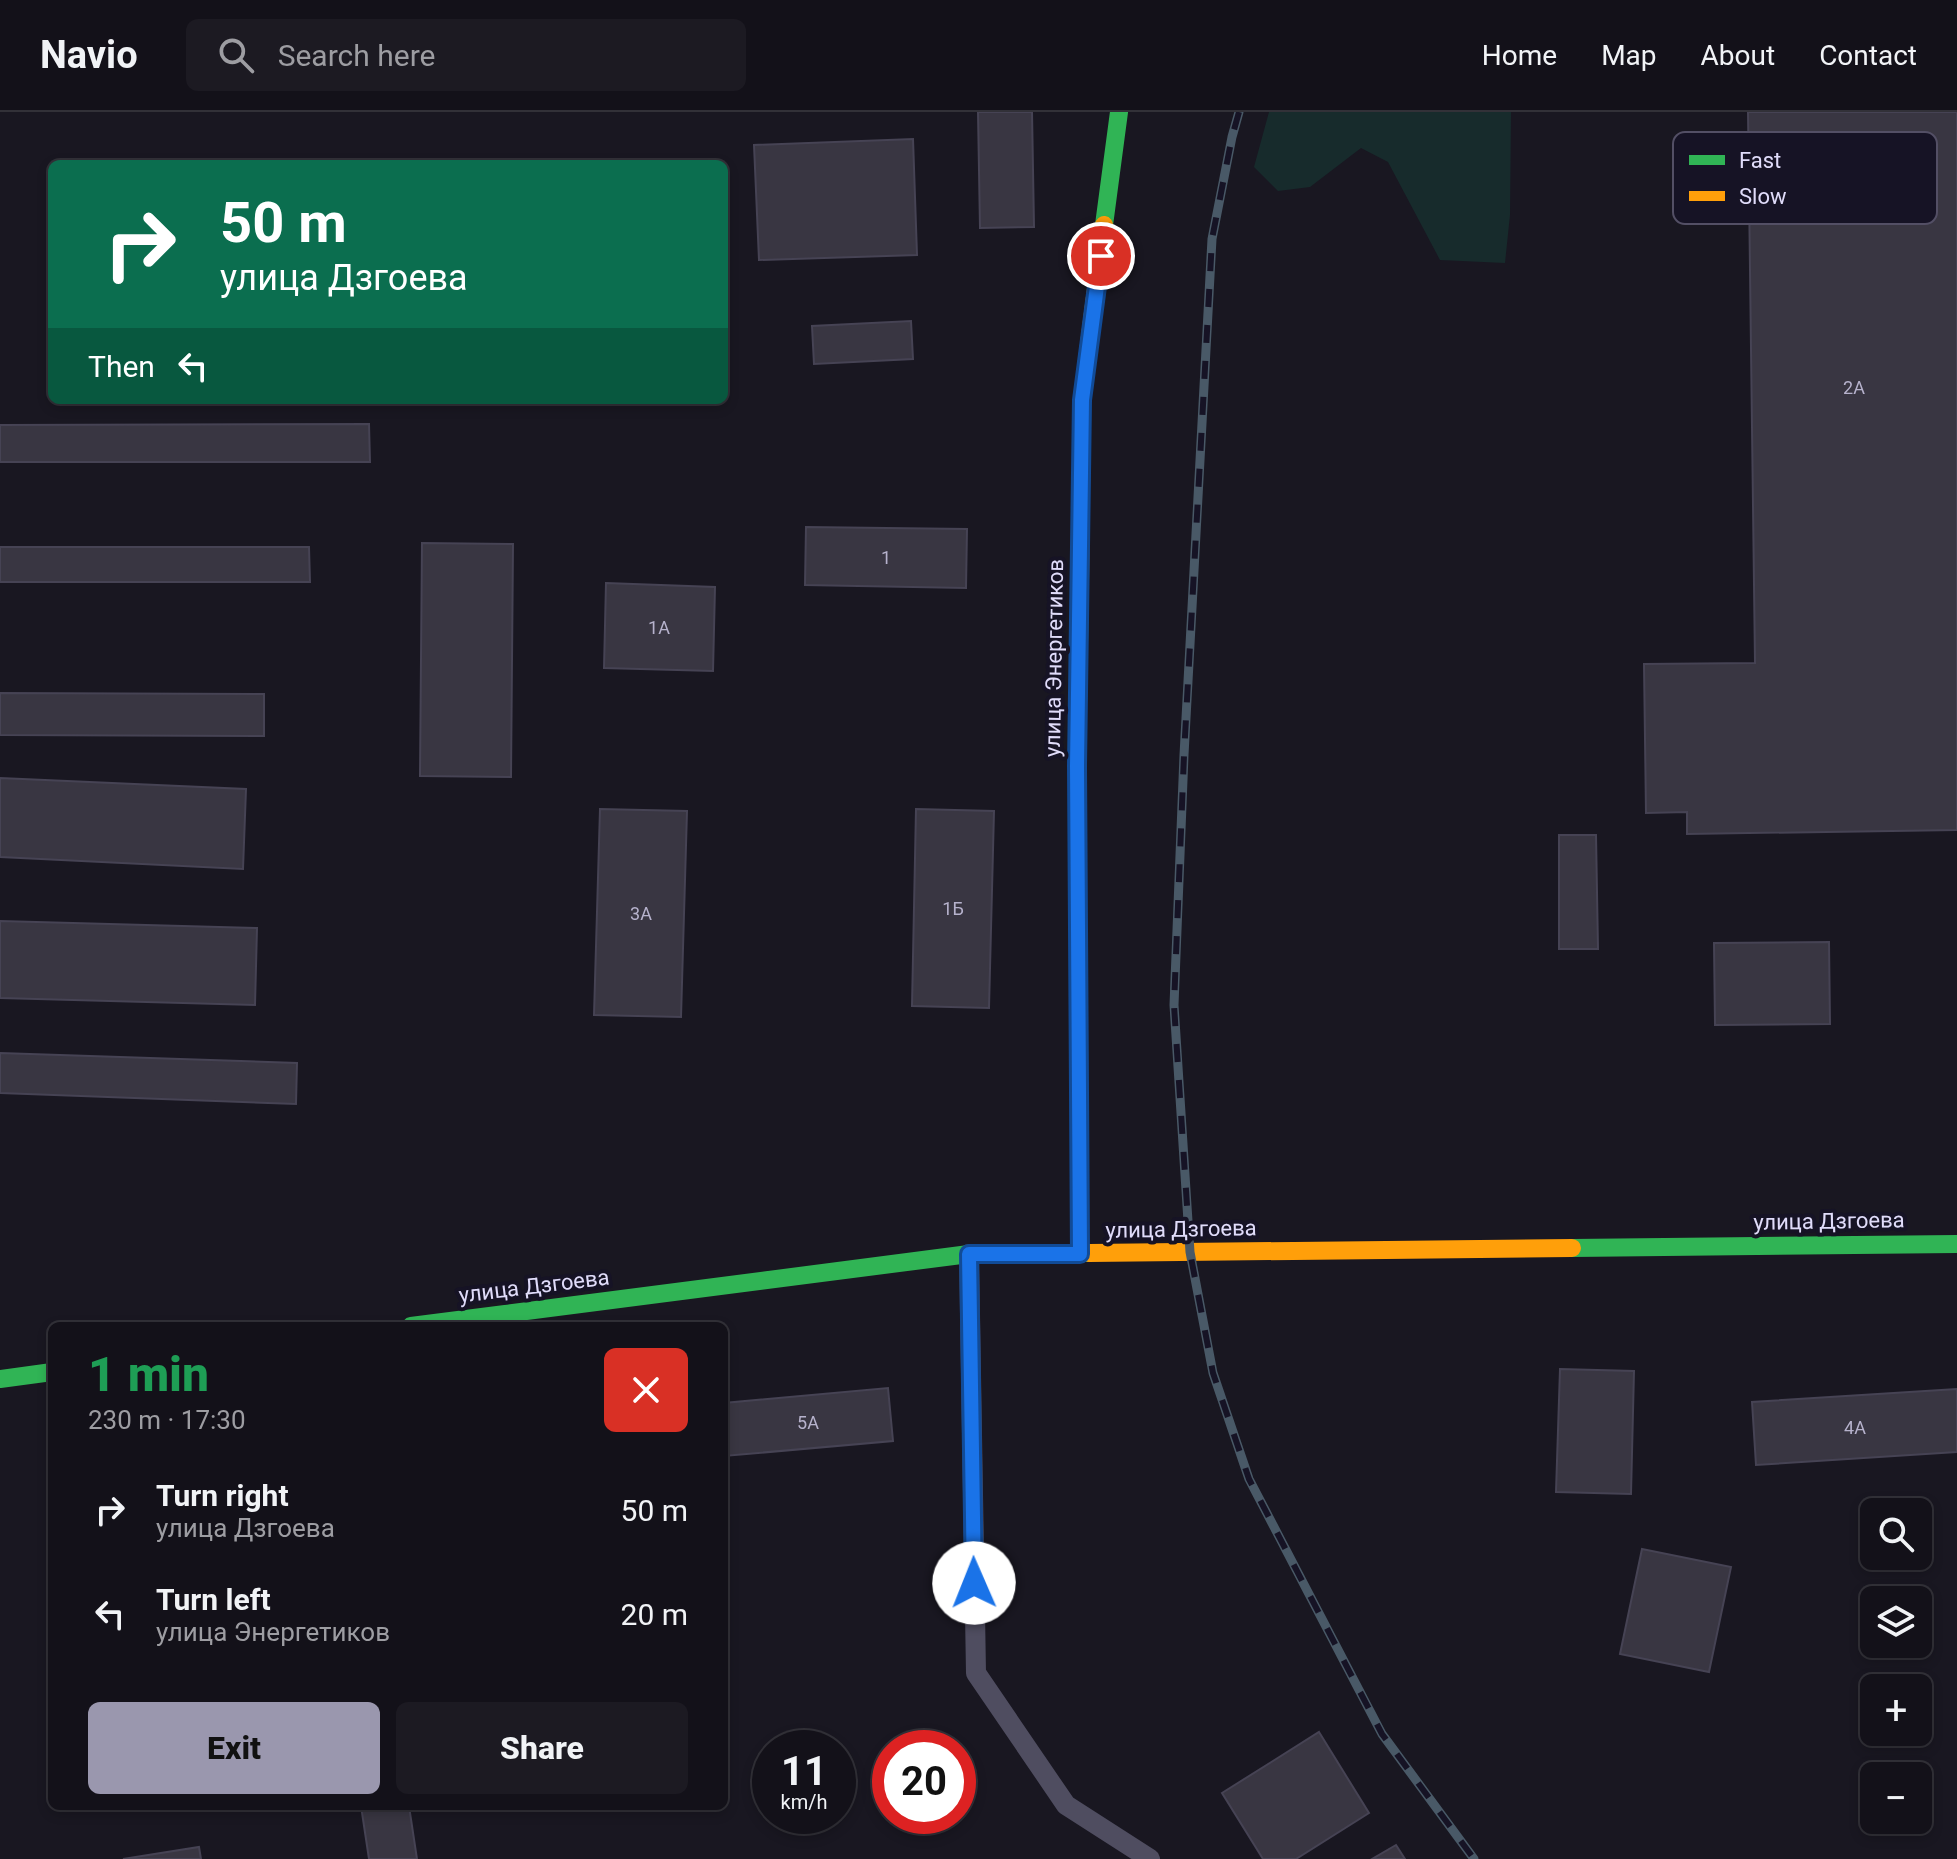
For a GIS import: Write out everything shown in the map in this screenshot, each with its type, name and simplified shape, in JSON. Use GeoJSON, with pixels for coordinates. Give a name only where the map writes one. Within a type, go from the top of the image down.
{"type":"FeatureCollection","features":[{"type":"Feature","properties":{"kind":"main road","name":"улица Энергетиков"},"geometry":{"type":"LineString","coordinates":[[1080,1254],[1077,766],[1082,400],[1119,112]]}},
{"type":"Feature","properties":{"kind":"main road","name":"улица Дзгоева"},"geometry":{"type":"LineString","coordinates":[[442,1322],[969,1254],[1957,1244]]}},
{"type":"Feature","properties":{"kind":"main road"},"geometry":{"type":"LineString","coordinates":[[0,1379],[48,1373]]}},
{"type":"Feature","properties":{"kind":"lane"},"geometry":{"type":"LineString","coordinates":[[969,1254],[976,1673],[1066,1805],[1150,1859]]}},
{"type":"Feature","properties":{"kind":"green space"},"geometry":{"type":"Polygon","coordinates":[[[1269,112],[1511,112],[1510,215],[1505,263],[1440,260],[1388,162],[1361,148],[1310,187],[1278,191],[1254,167],[1269,112]]]}},
{"type":"Feature","properties":{"kind":"building"},"geometry":{"type":"Polygon","coordinates":[[[978,112],[1032,112],[1034,227],[980,228],[978,112]]]}},
{"type":"Feature","properties":{"kind":"building"},"geometry":{"type":"Polygon","coordinates":[[[1748,112],[1957,112],[1957,830],[1687,834],[1687,812],[1646,813],[1644,664],[1755,663],[1749,224],[1937,224],[1937,132],[1748,132],[1748,112]]]}},
{"type":"Feature","properties":{"kind":"building"},"geometry":{"type":"Polygon","coordinates":[[[913,139],[917,255],[759,260],[754,145],[913,139]]]}},
{"type":"Feature","properties":{"kind":"building"},"geometry":{"type":"Polygon","coordinates":[[[911,321],[913,359],[814,364],[812,326],[911,321]]]}},
{"type":"Feature","properties":{"kind":"building"},"geometry":{"type":"Polygon","coordinates":[[[369,424],[370,462],[0,462],[0,425],[369,424]]]}},
{"type":"Feature","properties":{"kind":"building"},"geometry":{"type":"Polygon","coordinates":[[[806,527],[967,529],[966,588],[805,585],[806,527]]]}},
{"type":"Feature","properties":{"kind":"building"},"geometry":{"type":"Polygon","coordinates":[[[422,543],[513,544],[511,777],[420,776],[422,543]]]}},
{"type":"Feature","properties":{"kind":"building"},"geometry":{"type":"Polygon","coordinates":[[[0,547],[309,547],[310,582],[0,582],[0,547]]]}},
{"type":"Feature","properties":{"kind":"building"},"geometry":{"type":"Polygon","coordinates":[[[606,583],[715,587],[713,671],[604,668],[606,583]]]}},
{"type":"Feature","properties":{"kind":"building"},"geometry":{"type":"Polygon","coordinates":[[[0,693],[264,694],[264,736],[0,735],[0,693]]]}},
{"type":"Feature","properties":{"kind":"building"},"geometry":{"type":"Polygon","coordinates":[[[0,778],[246,789],[243,869],[0,857],[0,778]]]}},
{"type":"Feature","properties":{"kind":"building"},"geometry":{"type":"Polygon","coordinates":[[[600,809],[687,811],[681,1017],[594,1015],[600,809]]]}},
{"type":"Feature","properties":{"kind":"building"},"geometry":{"type":"Polygon","coordinates":[[[916,809],[994,811],[989,1008],[912,1006],[916,809]]]}},
{"type":"Feature","properties":{"kind":"building"},"geometry":{"type":"Polygon","coordinates":[[[1559,835],[1596,835],[1598,949],[1559,949],[1559,835]]]}},
{"type":"Feature","properties":{"kind":"building"},"geometry":{"type":"Polygon","coordinates":[[[0,921],[257,928],[255,1005],[0,998],[0,921]]]}},
{"type":"Feature","properties":{"kind":"building"},"geometry":{"type":"Polygon","coordinates":[[[1829,942],[1830,1024],[1715,1025],[1714,943],[1829,942]]]}},
{"type":"Feature","properties":{"kind":"building"},"geometry":{"type":"Polygon","coordinates":[[[0,1053],[297,1063],[296,1104],[0,1093],[0,1053]]]}},
{"type":"Feature","properties":{"kind":"building"},"geometry":{"type":"Polygon","coordinates":[[[1560,1369],[1634,1371],[1631,1494],[1556,1492],[1560,1369]]]}},
{"type":"Feature","properties":{"kind":"building"},"geometry":{"type":"Polygon","coordinates":[[[888,1388],[893,1441],[728,1456],[728,1403],[888,1388]]]}},
{"type":"Feature","properties":{"kind":"building"},"geometry":{"type":"Polygon","coordinates":[[[1957,1389],[1957,1452],[1756,1465],[1752,1402],[1957,1389]]]}},
{"type":"Feature","properties":{"kind":"building"},"geometry":{"type":"Polygon","coordinates":[[[1642,1549],[1731,1567],[1709,1672],[1620,1654],[1642,1549]]]}},
{"type":"Feature","properties":{"kind":"building"},"geometry":{"type":"Polygon","coordinates":[[[1319,1732],[1369,1813],[1296,1859],[1263,1859],[1222,1793],[1319,1732]]]}},
{"type":"Feature","properties":{"kind":"building"},"geometry":{"type":"Polygon","coordinates":[[[362,1810],[410,1810],[417,1859],[369,1859],[362,1810]]]}},
{"type":"Feature","properties":{"kind":"building"},"geometry":{"type":"Polygon","coordinates":[[[1396,1845],[1405,1859],[1372,1859],[1396,1845]]]}},
{"type":"Feature","properties":{"kind":"building"},"geometry":{"type":"Polygon","coordinates":[[[199,1847],[201,1859],[123,1859],[199,1847]]]}},
{"type":"Feature","properties":{"kind":"railway"},"geometry":{"type":"LineString","coordinates":[[1239,112],[1212,239],[1184,755],[1174,1005],[1190,1252],[1213,1373],[1249,1479],[1382,1734],[1474,1859]]}},
{"type":"Feature","properties":{"kind":"traffic: fast"},"geometry":{"type":"LineString","coordinates":[[1104,225],[1119,112]]}},
{"type":"Feature","properties":{"kind":"traffic: fast"},"geometry":{"type":"LineString","coordinates":[[1080,581],[1077,766],[1080,1254]]}},
{"type":"Feature","properties":{"kind":"traffic: fast"},"geometry":{"type":"LineString","coordinates":[[1572,1248],[1957,1244]]}},
{"type":"Feature","properties":{"kind":"traffic: fast"},"geometry":{"type":"LineString","coordinates":[[442,1322],[969,1254],[1089,1253]]}},
{"type":"Feature","properties":{"kind":"traffic: fast"},"geometry":{"type":"LineString","coordinates":[[0,1379],[48,1373]]}},
{"type":"Feature","properties":{"kind":"traffic: slow"},"geometry":{"type":"LineString","coordinates":[[1080,581],[1082,400],[1104,225]]}},
{"type":"Feature","properties":{"kind":"traffic: slow"},"geometry":{"type":"LineString","coordinates":[[1089,1253],[1572,1248]]}},
{"type":"Feature","properties":{"kind":"route"},"geometry":{"type":"LineString","coordinates":[[974,1583],[969,1254],[1080,1254],[1077,766],[1082,400],[1101,256]]}}]}
